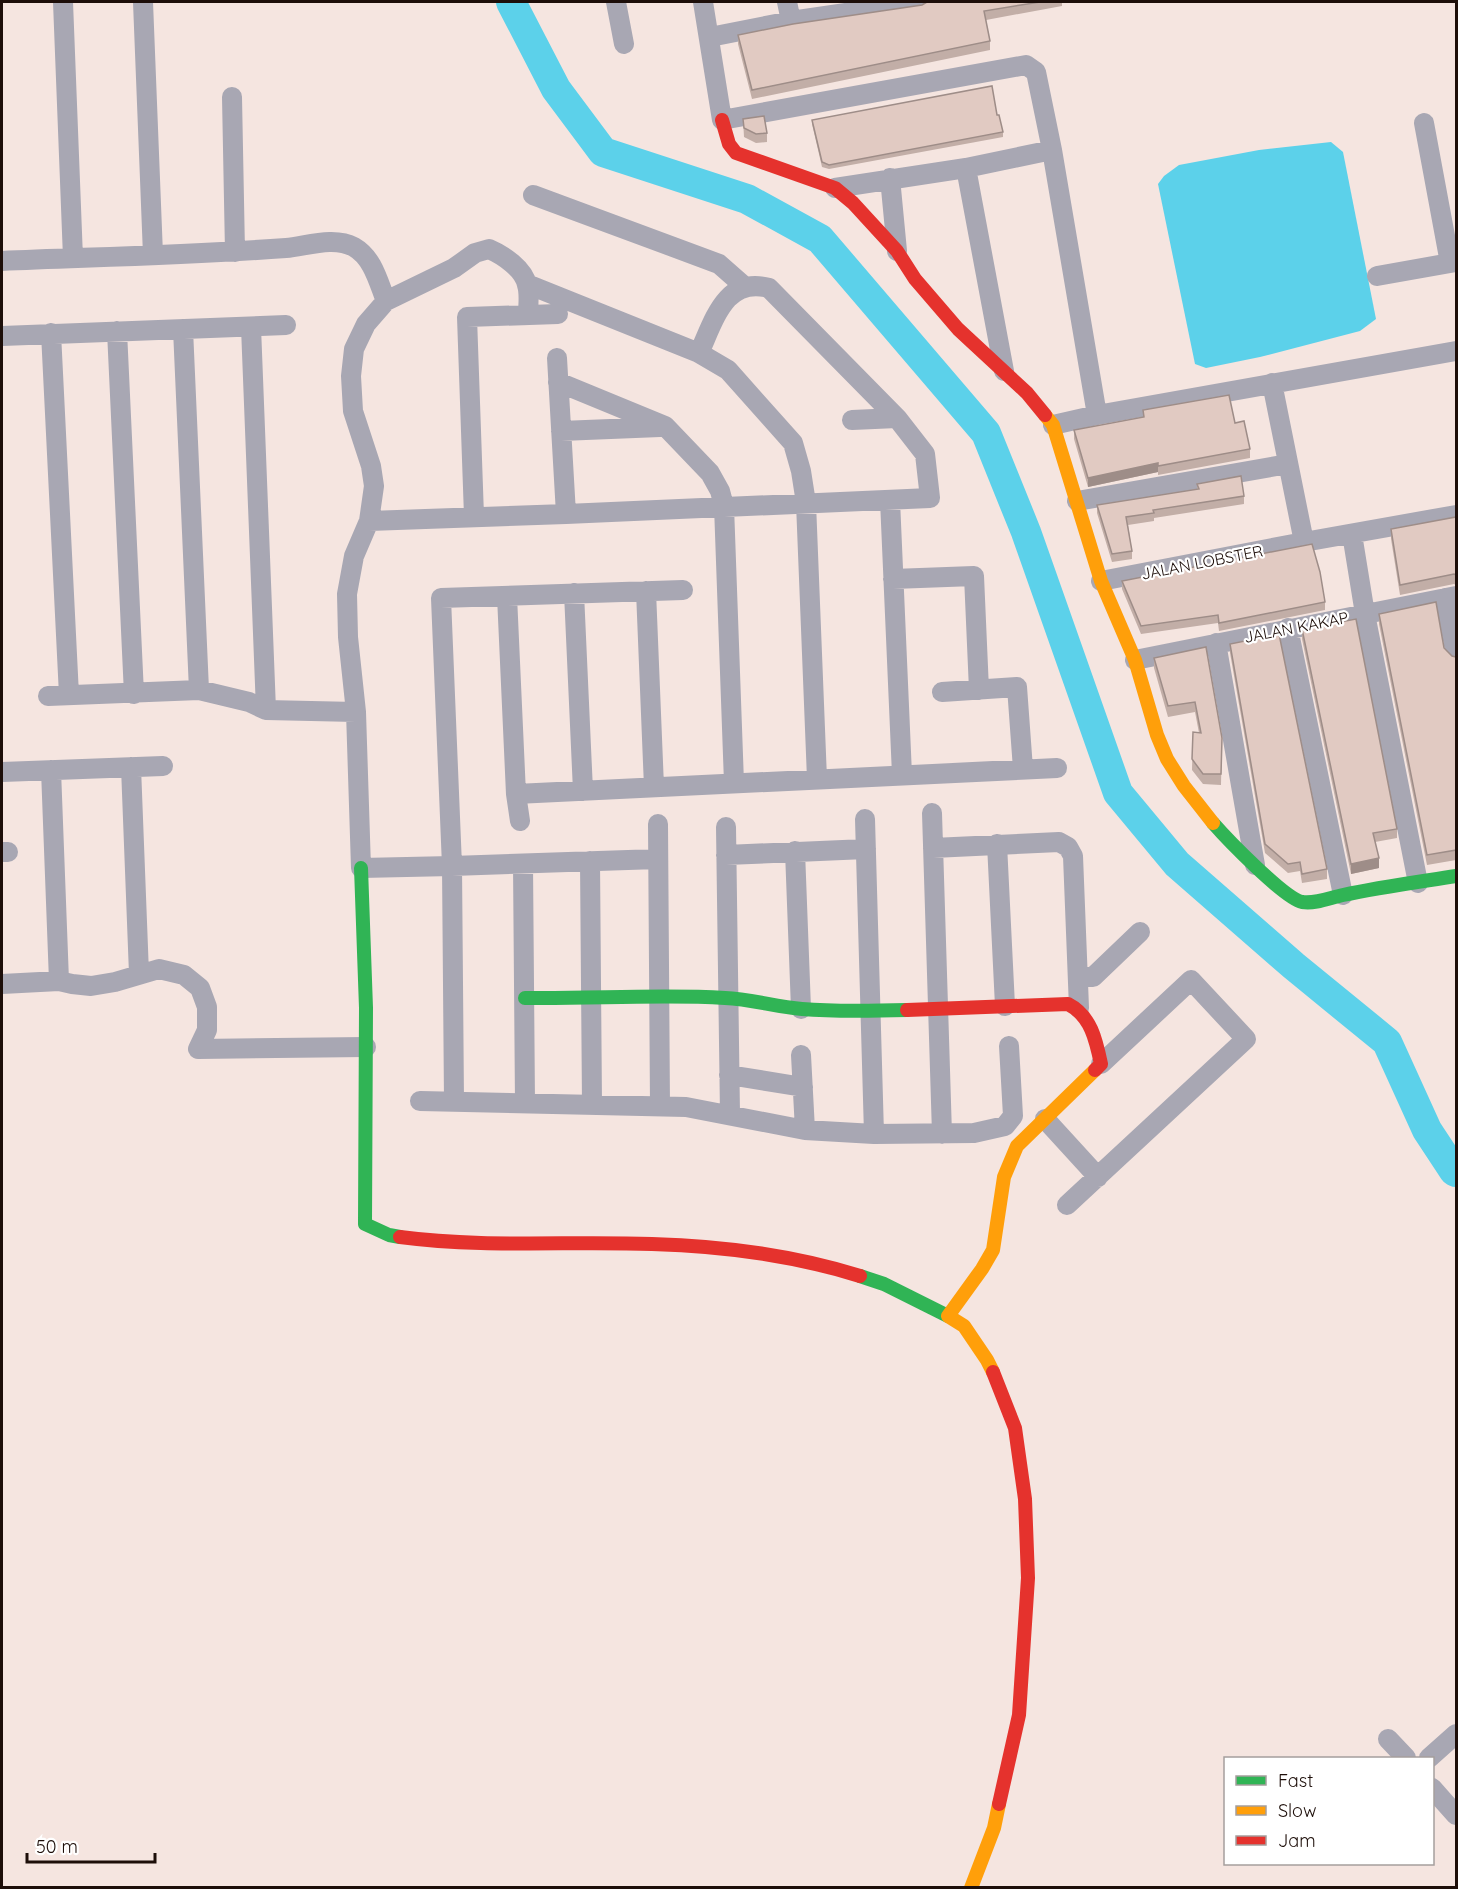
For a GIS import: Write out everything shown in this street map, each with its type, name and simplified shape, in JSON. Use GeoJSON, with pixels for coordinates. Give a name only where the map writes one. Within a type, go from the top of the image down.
{"type":"FeatureCollection","features":[{"type":"Feature","properties":{"kind":"street"},"geometry":{"type":"LineString","coordinates":[[63,2],[73,258]]}},
{"type":"Feature","properties":{"kind":"street"},"geometry":{"type":"LineString","coordinates":[[143,2],[153,255]]}},
{"type":"Feature","properties":{"kind":"street"},"geometry":{"type":"LineString","coordinates":[[616,2],[624,44]]}},
{"type":"Feature","properties":{"kind":"street"},"geometry":{"type":"LineString","coordinates":[[703,2],[722,120],[729,144],[736,153],[835,188],[859,209],[897,251],[915,279],[958,329],[1027,393],[1053,425],[1101,581],[1135,660],[1157,735],[1167,759],[1203,811],[1227,840],[1299,902],[1312,903],[1343,895],[1456,876]]}},
{"type":"Feature","properties":{"kind":"street"},"geometry":{"type":"LineString","coordinates":[[787,2],[791,21]]}},
{"type":"Feature","properties":{"kind":"street"},"geometry":{"type":"LineString","coordinates":[[710,37],[791,21],[920,2]]}},
{"type":"Feature","properties":{"kind":"street"},"geometry":{"type":"LineString","coordinates":[[722,120],[1026,65],[1032,68],[1038,77],[1052,150],[1097,415]]}},
{"type":"Feature","properties":{"kind":"street"},"geometry":{"type":"LineString","coordinates":[[232,97],[235,252]]}},
{"type":"Feature","properties":{"kind":"street"},"geometry":{"type":"LineString","coordinates":[[1377,276],[1453,263],[1424,123]]}},
{"type":"Feature","properties":{"kind":"street"},"geometry":{"type":"LineString","coordinates":[[835,188],[966,168],[1052,150]]}},
{"type":"Feature","properties":{"kind":"street"},"geometry":{"type":"LineString","coordinates":[[966,168],[1005,371]]}},
{"type":"Feature","properties":{"kind":"street"},"geometry":{"type":"LineString","coordinates":[[890,178],[897,251]]}},
{"type":"Feature","properties":{"kind":"street"},"geometry":{"type":"LineString","coordinates":[[533,195],[719,264],[744,286]]}},
{"type":"Feature","properties":{"kind":"street"},"geometry":{"type":"LineString","coordinates":[[2,261],[235,252],[332,242],[353,246],[369,259],[386,301]]}},
{"type":"Feature","properties":{"kind":"street"},"geometry":{"type":"LineString","coordinates":[[528,315],[527,284],[515,266],[501,254],[489,249],[475,253],[454,268],[386,301],[366,324],[354,349],[351,376],[353,411],[371,466],[374,486],[369,520],[354,556],[347,594],[348,637],[356,712],[361,867],[366,1047],[365,1224],[389,1235],[442,1242],[653,1244],[731,1249],[818,1263],[884,1284],[964,1326],[987,1360],[1015,1428],[1025,1499],[1028,1578],[1019,1715],[994,1828],[971,1887]]}},
{"type":"Feature","properties":{"kind":"street"},"geometry":{"type":"LineString","coordinates":[[527,284],[699,353],[728,370],[793,443],[801,471],[806,503],[817,779]]}},
{"type":"Feature","properties":{"kind":"street"},"geometry":{"type":"LineString","coordinates":[[369,520],[930,498],[925,454],[897,418],[769,288],[757,285],[744,286],[731,295],[720,308],[699,353]]}},
{"type":"Feature","properties":{"kind":"street"},"geometry":{"type":"LineString","coordinates":[[474,516],[467,316],[558,314]]}},
{"type":"Feature","properties":{"kind":"street"},"geometry":{"type":"LineString","coordinates":[[2,336],[286,325]]}},
{"type":"Feature","properties":{"kind":"street"},"geometry":{"type":"LineString","coordinates":[[251,327],[266,710]]}},
{"type":"Feature","properties":{"kind":"street"},"geometry":{"type":"LineString","coordinates":[[183,329],[200,690]]}},
{"type":"Feature","properties":{"kind":"street"},"geometry":{"type":"LineString","coordinates":[[117,332],[134,694]]}},
{"type":"Feature","properties":{"kind":"street"},"geometry":{"type":"LineString","coordinates":[[51,333],[69,695]]}},
{"type":"Feature","properties":{"kind":"street"},"geometry":{"type":"LineString","coordinates":[[1053,425],[1097,415],[1456,351]]}},
{"type":"Feature","properties":{"kind":"street"},"geometry":{"type":"LineString","coordinates":[[557,358],[566,514]]}},
{"type":"Feature","properties":{"kind":"street"},"geometry":{"type":"LineString","coordinates":[[558,382],[665,426],[710,473],[720,491],[724,506],[734,783]]}},
{"type":"Feature","properties":{"kind":"street"},"geometry":{"type":"LineString","coordinates":[[1272,383],[1304,542]]}},
{"type":"Feature","properties":{"kind":"street"},"geometry":{"type":"LineString","coordinates":[[852,420],[897,418]]}},
{"type":"Feature","properties":{"kind":"street"},"geometry":{"type":"LineString","coordinates":[[561,431],[665,426]]}},
{"type":"Feature","properties":{"kind":"street"},"geometry":{"type":"LineString","coordinates":[[1077,501],[1288,464]]}},
{"type":"Feature","properties":{"kind":"street"},"geometry":{"type":"LineString","coordinates":[[890,500],[902,775]]}},
{"type":"Feature","properties":{"kind":"street","name":"JALAN LOBSTER"},"geometry":{"type":"LineString","coordinates":[[1101,581],[1456,515]]}},
{"type":"Feature","properties":{"kind":"street"},"geometry":{"type":"LineString","coordinates":[[1352,534],[1365,614],[1418,883]]}},
{"type":"Feature","properties":{"kind":"street"},"geometry":{"type":"LineString","coordinates":[[893,579],[974,576],[979,690]]}},
{"type":"Feature","properties":{"kind":"street"},"geometry":{"type":"LineString","coordinates":[[454,1101],[452,866],[441,598],[683,590]]}},
{"type":"Feature","properties":{"kind":"street"},"geometry":{"type":"LineString","coordinates":[[646,591],[654,787]]}},
{"type":"Feature","properties":{"kind":"street"},"geometry":{"type":"LineString","coordinates":[[574,593],[583,791]]}},
{"type":"Feature","properties":{"kind":"street"},"geometry":{"type":"LineString","coordinates":[[507,596],[516,794],[520,821]]}},
{"type":"Feature","properties":{"kind":"street"},"geometry":{"type":"LineString","coordinates":[[1451,597],[1456,655]]}},
{"type":"Feature","properties":{"kind":"street","name":"JALAN KAKAP"},"geometry":{"type":"LineString","coordinates":[[1135,660],[1451,597]]}},
{"type":"Feature","properties":{"kind":"street"},"geometry":{"type":"LineString","coordinates":[[1288,628],[1343,895]]}},
{"type":"Feature","properties":{"kind":"street"},"geometry":{"type":"LineString","coordinates":[[1216,643],[1255,865]]}},
{"type":"Feature","properties":{"kind":"street"},"geometry":{"type":"LineString","coordinates":[[942,692],[1017,687],[1023,769]]}},
{"type":"Feature","properties":{"kind":"street"},"geometry":{"type":"LineString","coordinates":[[48,696],[200,690],[249,702],[266,710],[356,712]]}},
{"type":"Feature","properties":{"kind":"street"},"geometry":{"type":"LineString","coordinates":[[2,772],[163,766]]}},
{"type":"Feature","properties":{"kind":"street"},"geometry":{"type":"LineString","coordinates":[[131,767],[139,974]]}},
{"type":"Feature","properties":{"kind":"street"},"geometry":{"type":"LineString","coordinates":[[516,794],[1057,768]]}},
{"type":"Feature","properties":{"kind":"street"},"geometry":{"type":"LineString","coordinates":[[51,770],[59,981]]}},
{"type":"Feature","properties":{"kind":"street"},"geometry":{"type":"LineString","coordinates":[[932,813],[942,1134]]}},
{"type":"Feature","properties":{"kind":"street"},"geometry":{"type":"LineString","coordinates":[[865,819],[874,1134]]}},
{"type":"Feature","properties":{"kind":"street"},"geometry":{"type":"LineString","coordinates":[[658,824],[660,1106]]}},
{"type":"Feature","properties":{"kind":"street"},"geometry":{"type":"LineString","coordinates":[[726,827],[730,1114]]}},
{"type":"Feature","properties":{"kind":"street"},"geometry":{"type":"LineString","coordinates":[[933,848],[1059,842],[1068,847],[1073,856],[1079,1008]]}},
{"type":"Feature","properties":{"kind":"street"},"geometry":{"type":"LineString","coordinates":[[997,844],[1005,1006]]}},
{"type":"Feature","properties":{"kind":"street"},"geometry":{"type":"LineString","coordinates":[[726,855],[867,849]]}},
{"type":"Feature","properties":{"kind":"street"},"geometry":{"type":"LineString","coordinates":[[795,852],[801,1009]]}},
{"type":"Feature","properties":{"kind":"street"},"geometry":{"type":"LineString","coordinates":[[361,867],[658,859]]}},
{"type":"Feature","properties":{"kind":"street"},"geometry":{"type":"LineString","coordinates":[[590,861],[592,1104]]}},
{"type":"Feature","properties":{"kind":"street"},"geometry":{"type":"LineString","coordinates":[[523,864],[525,1103]]}},
{"type":"Feature","properties":{"kind":"street"},"geometry":{"type":"LineString","coordinates":[[1078,977],[1093,976],[1140,932]]}},
{"type":"Feature","properties":{"kind":"street"},"geometry":{"type":"LineString","coordinates":[[2,984],[59,981],[91,986],[115,982],[159,969],[184,975],[200,988],[207,1007],[207,1030],[198,1049],[366,1047]]}},
{"type":"Feature","properties":{"kind":"street"},"geometry":{"type":"LineString","coordinates":[[948,1316],[993,1250],[1004,1176],[1017,1146],[1191,980],[1246,1039],[1067,1205]]}},
{"type":"Feature","properties":{"kind":"street"},"geometry":{"type":"LineString","coordinates":[[525,998],[591,999],[659,996],[728,998],[801,1009],[871,1011],[1068,1004],[1079,1008],[1087,1017],[1101,1064]]}},
{"type":"Feature","properties":{"kind":"street"},"geometry":{"type":"LineString","coordinates":[[420,1101],[686,1107],[805,1130],[874,1134],[974,1133],[1005,1126],[1013,1116],[1009,1046]]}},
{"type":"Feature","properties":{"kind":"street"},"geometry":{"type":"LineString","coordinates":[[801,1055],[805,1130]]}},
{"type":"Feature","properties":{"kind":"street"},"geometry":{"type":"LineString","coordinates":[[729,1075],[802,1087]]}},
{"type":"Feature","properties":{"kind":"street"},"geometry":{"type":"LineString","coordinates":[[1045,1119],[1098,1177]]}},
{"type":"Feature","properties":{"kind":"street"},"geometry":{"type":"LineString","coordinates":[[1430,1757],[1456,1734]]}},
{"type":"Feature","properties":{"kind":"street"},"geometry":{"type":"LineString","coordinates":[[1389,1739],[1405,1757]]}},
{"type":"Feature","properties":{"kind":"street"},"geometry":{"type":"LineString","coordinates":[[1434,1790],[1456,1815]]}},
{"type":"Feature","properties":{"kind":"water"},"geometry":{"type":"Polygon","coordinates":[[[1331,142],[1343,152],[1376,319],[1360,331],[1260,357],[1206,368],[1195,364],[1158,184],[1164,176],[1179,165],[1259,150],[1331,142]]]}},
{"type":"Feature","properties":{"kind":"building"},"geometry":{"type":"Polygon","coordinates":[[[927,2],[1040,2],[984,11],[990,41],[752,90],[738,35],[793,24],[922,5],[927,2]]]}},
{"type":"Feature","properties":{"kind":"building"},"geometry":{"type":"Polygon","coordinates":[[[992,86],[997,115],[999,115],[1003,132],[829,165],[822,162],[812,120],[992,86]]]}},
{"type":"Feature","properties":{"kind":"building"},"geometry":{"type":"Polygon","coordinates":[[[764,116],[767,133],[756,134],[744,128],[743,119],[764,116]]]}},
{"type":"Feature","properties":{"kind":"building"},"geometry":{"type":"Polygon","coordinates":[[[1229,395],[1235,423],[1244,421],[1250,449],[1158,466],[1158,463],[1088,478],[1074,430],[1144,417],[1143,410],[1229,395]]]}},
{"type":"Feature","properties":{"kind":"building"},"geometry":{"type":"Polygon","coordinates":[[[1241,476],[1244,496],[1153,510],[1154,513],[1126,517],[1132,551],[1112,554],[1097,505],[1199,489],[1197,484],[1241,476]]]}},
{"type":"Feature","properties":{"kind":"building"},"geometry":{"type":"Polygon","coordinates":[[[1456,517],[1456,575],[1400,585],[1391,529],[1456,517]]]}},
{"type":"Feature","properties":{"kind":"building"},"geometry":{"type":"Polygon","coordinates":[[[1312,544],[1325,602],[1219,623],[1218,615],[1141,626],[1122,581],[1312,544]]]}},
{"type":"Feature","properties":{"kind":"building"},"geometry":{"type":"Polygon","coordinates":[[[1436,602],[1444,648],[1456,657],[1456,850],[1427,855],[1379,614],[1436,602]]]}},
{"type":"Feature","properties":{"kind":"building"},"geometry":{"type":"Polygon","coordinates":[[[1356,619],[1397,829],[1373,833],[1379,858],[1351,864],[1302,629],[1356,619]]]}},
{"type":"Feature","properties":{"kind":"building"},"geometry":{"type":"Polygon","coordinates":[[[1279,634],[1327,869],[1302,874],[1300,862],[1288,864],[1265,844],[1230,644],[1279,634]]]}},
{"type":"Feature","properties":{"kind":"building"},"geometry":{"type":"Polygon","coordinates":[[[1206,647],[1222,738],[1221,774],[1203,774],[1192,759],[1193,732],[1201,733],[1195,702],[1168,706],[1154,658],[1206,647]]]}},
{"type":"Feature","properties":{"kind":"waterway"},"geometry":{"type":"LineString","coordinates":[[511,2],[556,89],[603,152],[747,199],[820,239],[986,433],[1026,532],[1118,793],[1177,864],[1294,966],[1387,1042],[1427,1130],[1456,1172]]}},
{"type":"Feature","properties":{"kind":"traffic: fast"},"geometry":{"type":"LineString","coordinates":[[1213,823],[1282,890],[1302,902],[1456,876]]}},
{"type":"Feature","properties":{"kind":"traffic: fast"},"geometry":{"type":"LineString","coordinates":[[361,868],[366,1008],[365,1224],[389,1235],[400,1237]]}},
{"type":"Feature","properties":{"kind":"traffic: fast"},"geometry":{"type":"LineString","coordinates":[[525,998],[700,997],[735,999],[815,1010],[907,1010]]}},
{"type":"Feature","properties":{"kind":"traffic: fast"},"geometry":{"type":"LineString","coordinates":[[860,1276],[884,1284],[948,1316]]}},
{"type":"Feature","properties":{"kind":"traffic: slow"},"geometry":{"type":"LineString","coordinates":[[1045,415],[1053,425],[1101,581],[1135,660],[1157,735],[1167,759],[1184,786],[1213,823]]}},
{"type":"Feature","properties":{"kind":"traffic: slow"},"geometry":{"type":"LineString","coordinates":[[993,1372],[964,1326],[948,1316],[993,1250],[1004,1177],[1017,1146],[1095,1070]]}},
{"type":"Feature","properties":{"kind":"traffic: slow"},"geometry":{"type":"LineString","coordinates":[[971,1888],[994,1828],[999,1804]]}},
{"type":"Feature","properties":{"kind":"traffic: jam"},"geometry":{"type":"LineString","coordinates":[[722,120],[729,144],[736,153],[835,188],[853,203],[897,251],[915,279],[958,329],[1027,393],[1045,415]]}},
{"type":"Feature","properties":{"kind":"traffic: jam"},"geometry":{"type":"LineString","coordinates":[[907,1010],[1068,1004],[1082,1015],[1091,1030],[1101,1064],[1095,1070]]}},
{"type":"Feature","properties":{"kind":"traffic: jam"},"geometry":{"type":"LineString","coordinates":[[400,1237],[463,1242],[620,1243],[705,1247],[783,1257],[860,1276]]}},
{"type":"Feature","properties":{"kind":"traffic: jam"},"geometry":{"type":"LineString","coordinates":[[993,1372],[1015,1428],[1025,1499],[1028,1578],[1019,1715],[999,1804]]}}]}
